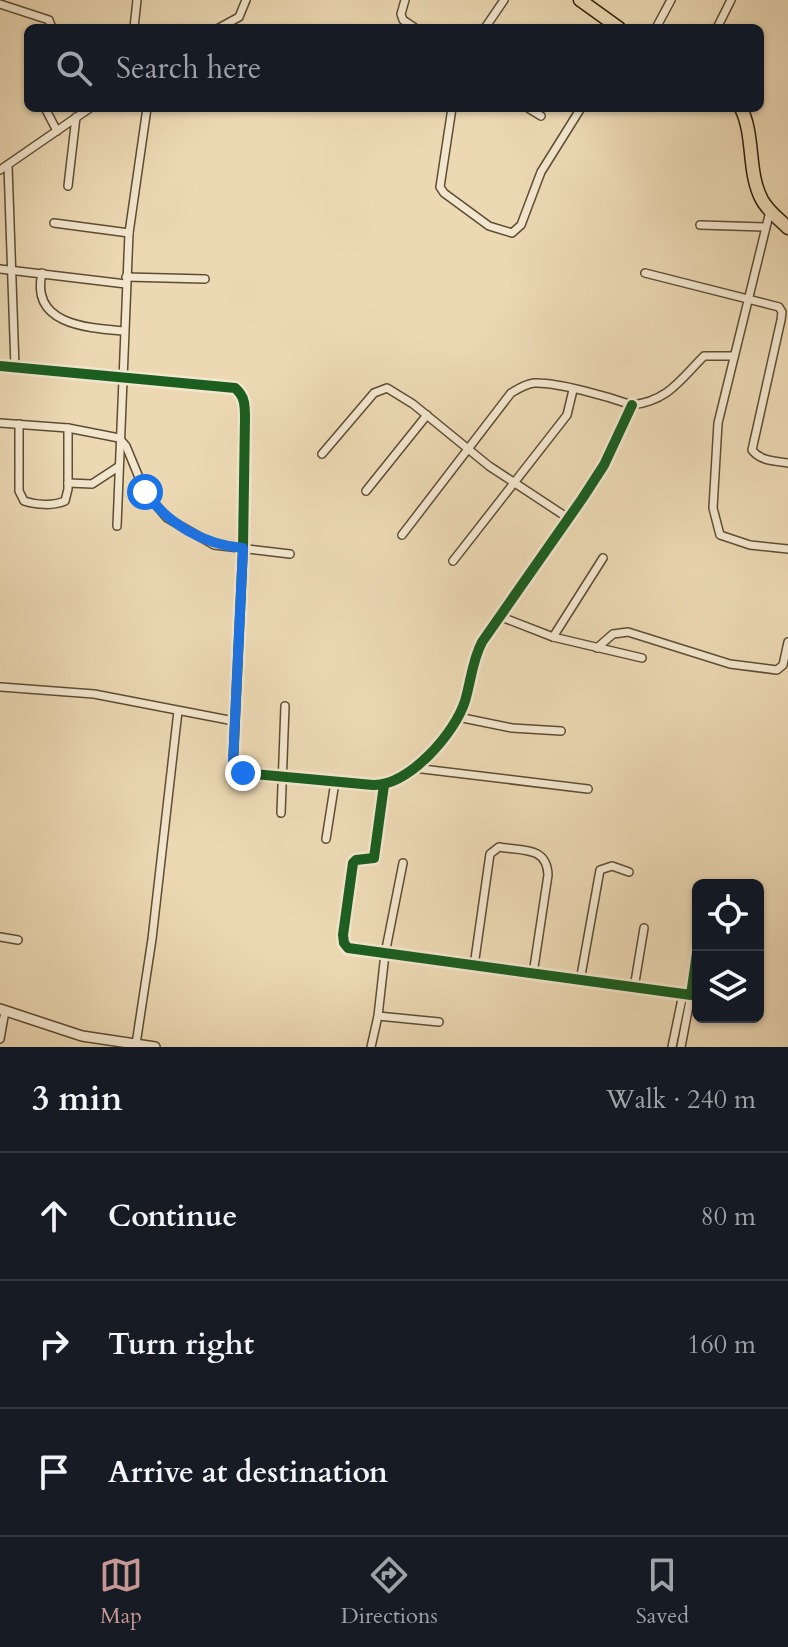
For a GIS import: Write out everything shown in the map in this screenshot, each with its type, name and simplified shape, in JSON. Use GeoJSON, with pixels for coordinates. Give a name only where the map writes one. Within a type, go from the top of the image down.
{"type":"FeatureCollection","features":[{"type":"Feature","properties":{"kind":"main road"},"geometry":{"type":"LineString","coordinates":[[580,0],[600,6],[616,24]]}},
{"type":"Feature","properties":{"kind":"main road"},"geometry":{"type":"LineString","coordinates":[[742,112],[751,136],[755,184],[770,211],[788,228]]}},
{"type":"Feature","properties":{"kind":"street"},"geometry":{"type":"LineString","coordinates":[[134,24],[137,0]]}},
{"type":"Feature","properties":{"kind":"street"},"geometry":{"type":"LineString","coordinates":[[226,24],[239,17],[246,0]]}},
{"type":"Feature","properties":{"kind":"street"},"geometry":{"type":"LineString","coordinates":[[405,0],[401,14],[409,24]]}},
{"type":"Feature","properties":{"kind":"street"},"geometry":{"type":"LineString","coordinates":[[488,24],[504,0]]}},
{"type":"Feature","properties":{"kind":"street"},"geometry":{"type":"LineString","coordinates":[[658,24],[671,0]]}},
{"type":"Feature","properties":{"kind":"street"},"geometry":{"type":"LineString","coordinates":[[719,24],[731,0]]}},
{"type":"Feature","properties":{"kind":"street"},"geometry":{"type":"LineString","coordinates":[[0,4],[49,20],[50,24]]}},
{"type":"Feature","properties":{"kind":"street"},"geometry":{"type":"LineString","coordinates":[[47,112],[57,131]]}},
{"type":"Feature","properties":{"kind":"street"},"geometry":{"type":"LineString","coordinates":[[15,367],[4,168],[84,112]]}},
{"type":"Feature","properties":{"kind":"street"},"geometry":{"type":"LineString","coordinates":[[117,526],[129,233],[146,112]]}},
{"type":"Feature","properties":{"kind":"street"},"geometry":{"type":"LineString","coordinates":[[451,112],[440,187],[489,226],[512,233],[521,225],[541,172],[578,112]]}},
{"type":"Feature","properties":{"kind":"street"},"geometry":{"type":"LineString","coordinates":[[534,112],[541,116]]}},
{"type":"Feature","properties":{"kind":"street"},"geometry":{"type":"LineString","coordinates":[[68,186],[76,117]]}},
{"type":"Feature","properties":{"kind":"street"},"geometry":{"type":"LineString","coordinates":[[770,211],[718,423],[714,521],[720,535],[731,541],[788,549]]}},
{"type":"Feature","properties":{"kind":"street"},"geometry":{"type":"LineString","coordinates":[[54,223],[129,233]]}},
{"type":"Feature","properties":{"kind":"street"},"geometry":{"type":"LineString","coordinates":[[700,225],[764,227]]}},
{"type":"Feature","properties":{"kind":"street"},"geometry":{"type":"LineString","coordinates":[[0,269],[126,281],[205,279]]}},
{"type":"Feature","properties":{"kind":"street"},"geometry":{"type":"LineString","coordinates":[[42,273],[40,295],[53,313],[75,326],[124,331]]}},
{"type":"Feature","properties":{"kind":"street"},"geometry":{"type":"LineString","coordinates":[[645,273],[779,307],[782,312],[752,450],[756,456],[767,460],[788,463]]}},
{"type":"Feature","properties":{"kind":"street"},"geometry":{"type":"LineString","coordinates":[[402,535],[511,393],[521,387],[532,383],[632,405],[655,402],[704,356],[734,356]]}},
{"type":"Feature","properties":{"kind":"street"},"geometry":{"type":"LineString","coordinates":[[0,366],[235,388],[240,392],[245,418],[243,548],[233,762],[237,771],[335,782],[384,785],[393,782],[414,768],[449,734],[458,717],[476,654],[604,465],[632,405]]}},
{"type":"Feature","properties":{"kind":"street"},"geometry":{"type":"LineString","coordinates":[[322,454],[379,390],[387,388],[514,483],[568,518]]}},
{"type":"Feature","properties":{"kind":"street"},"geometry":{"type":"LineString","coordinates":[[453,561],[567,415],[573,390]]}},
{"type":"Feature","properties":{"kind":"street"},"geometry":{"type":"LineString","coordinates":[[366,491],[427,415]]}},
{"type":"Feature","properties":{"kind":"street"},"geometry":{"type":"LineString","coordinates":[[0,423],[68,428],[119,438],[126,446],[145,492],[167,518],[214,545],[290,554]]}},
{"type":"Feature","properties":{"kind":"street"},"geometry":{"type":"LineString","coordinates":[[19,424],[18,485],[24,501],[61,504],[68,495],[68,428]]}},
{"type":"Feature","properties":{"kind":"street"},"geometry":{"type":"LineString","coordinates":[[68,483],[92,484],[118,467]]}},
{"type":"Feature","properties":{"kind":"street"},"geometry":{"type":"LineString","coordinates":[[553,637],[603,558]]}},
{"type":"Feature","properties":{"kind":"street"},"geometry":{"type":"LineString","coordinates":[[499,616],[553,637],[642,658]]}},
{"type":"Feature","properties":{"kind":"street"},"geometry":{"type":"LineString","coordinates":[[597,648],[613,634],[628,632],[730,664],[777,670],[783,665],[788,642]]}},
{"type":"Feature","properties":{"kind":"street"},"geometry":{"type":"LineString","coordinates":[[1,687],[73,691],[234,721]]}},
{"type":"Feature","properties":{"kind":"street"},"geometry":{"type":"LineString","coordinates":[[281,813],[285,706]]}},
{"type":"Feature","properties":{"kind":"street"},"geometry":{"type":"LineString","coordinates":[[136,1044],[152,939],[178,711]]}},
{"type":"Feature","properties":{"kind":"street"},"geometry":{"type":"LineString","coordinates":[[458,717],[512,728],[561,731]]}},
{"type":"Feature","properties":{"kind":"street"},"geometry":{"type":"LineString","coordinates":[[414,768],[588,789]]}},
{"type":"Feature","properties":{"kind":"street"},"geometry":{"type":"LineString","coordinates":[[326,839],[335,782]]}},
{"type":"Feature","properties":{"kind":"street"},"geometry":{"type":"LineString","coordinates":[[384,785],[374,858],[353,863],[343,935],[348,948],[687,994]]}},
{"type":"Feature","properties":{"kind":"street"},"geometry":{"type":"LineString","coordinates":[[474,966],[490,854],[499,847],[540,854],[546,860],[548,875],[533,974]]}},
{"type":"Feature","properties":{"kind":"street"},"geometry":{"type":"LineString","coordinates":[[371,1047],[403,863]]}},
{"type":"Feature","properties":{"kind":"street"},"geometry":{"type":"LineString","coordinates":[[580,981],[600,870],[612,866],[629,872]]}},
{"type":"Feature","properties":{"kind":"street"},"geometry":{"type":"LineString","coordinates":[[634,988],[644,928]]}},
{"type":"Feature","properties":{"kind":"street"},"geometry":{"type":"LineString","coordinates":[[0,937],[18,940]]}},
{"type":"Feature","properties":{"kind":"street"},"geometry":{"type":"LineString","coordinates":[[672,1047],[697,951]]}},
{"type":"Feature","properties":{"kind":"street"},"geometry":{"type":"LineString","coordinates":[[681,1047],[687,994]]}},
{"type":"Feature","properties":{"kind":"street"},"geometry":{"type":"LineString","coordinates":[[0,1039],[3,1010],[82,1036],[155,1047]]}},
{"type":"Feature","properties":{"kind":"street"},"geometry":{"type":"LineString","coordinates":[[378,1016],[439,1022]]}},
{"type":"Feature","properties":{"kind":"cycle path"},"geometry":{"type":"LineString","coordinates":[[0,366],[235,388],[241,394],[245,418],[243,548],[233,766],[243,773],[373,785],[387,783],[415,767],[451,728],[465,701],[482,642],[604,465],[632,405]]}},
{"type":"Feature","properties":{"kind":"cycle path"},"geometry":{"type":"LineString","coordinates":[[384,785],[374,858],[353,863],[343,935],[348,948],[691,995],[697,951]]}},
{"type":"Feature","properties":{"kind":"route"},"geometry":{"type":"LineString","coordinates":[[145,492],[167,518],[214,545],[243,548],[233,762],[237,771],[243,773]]}}]}
